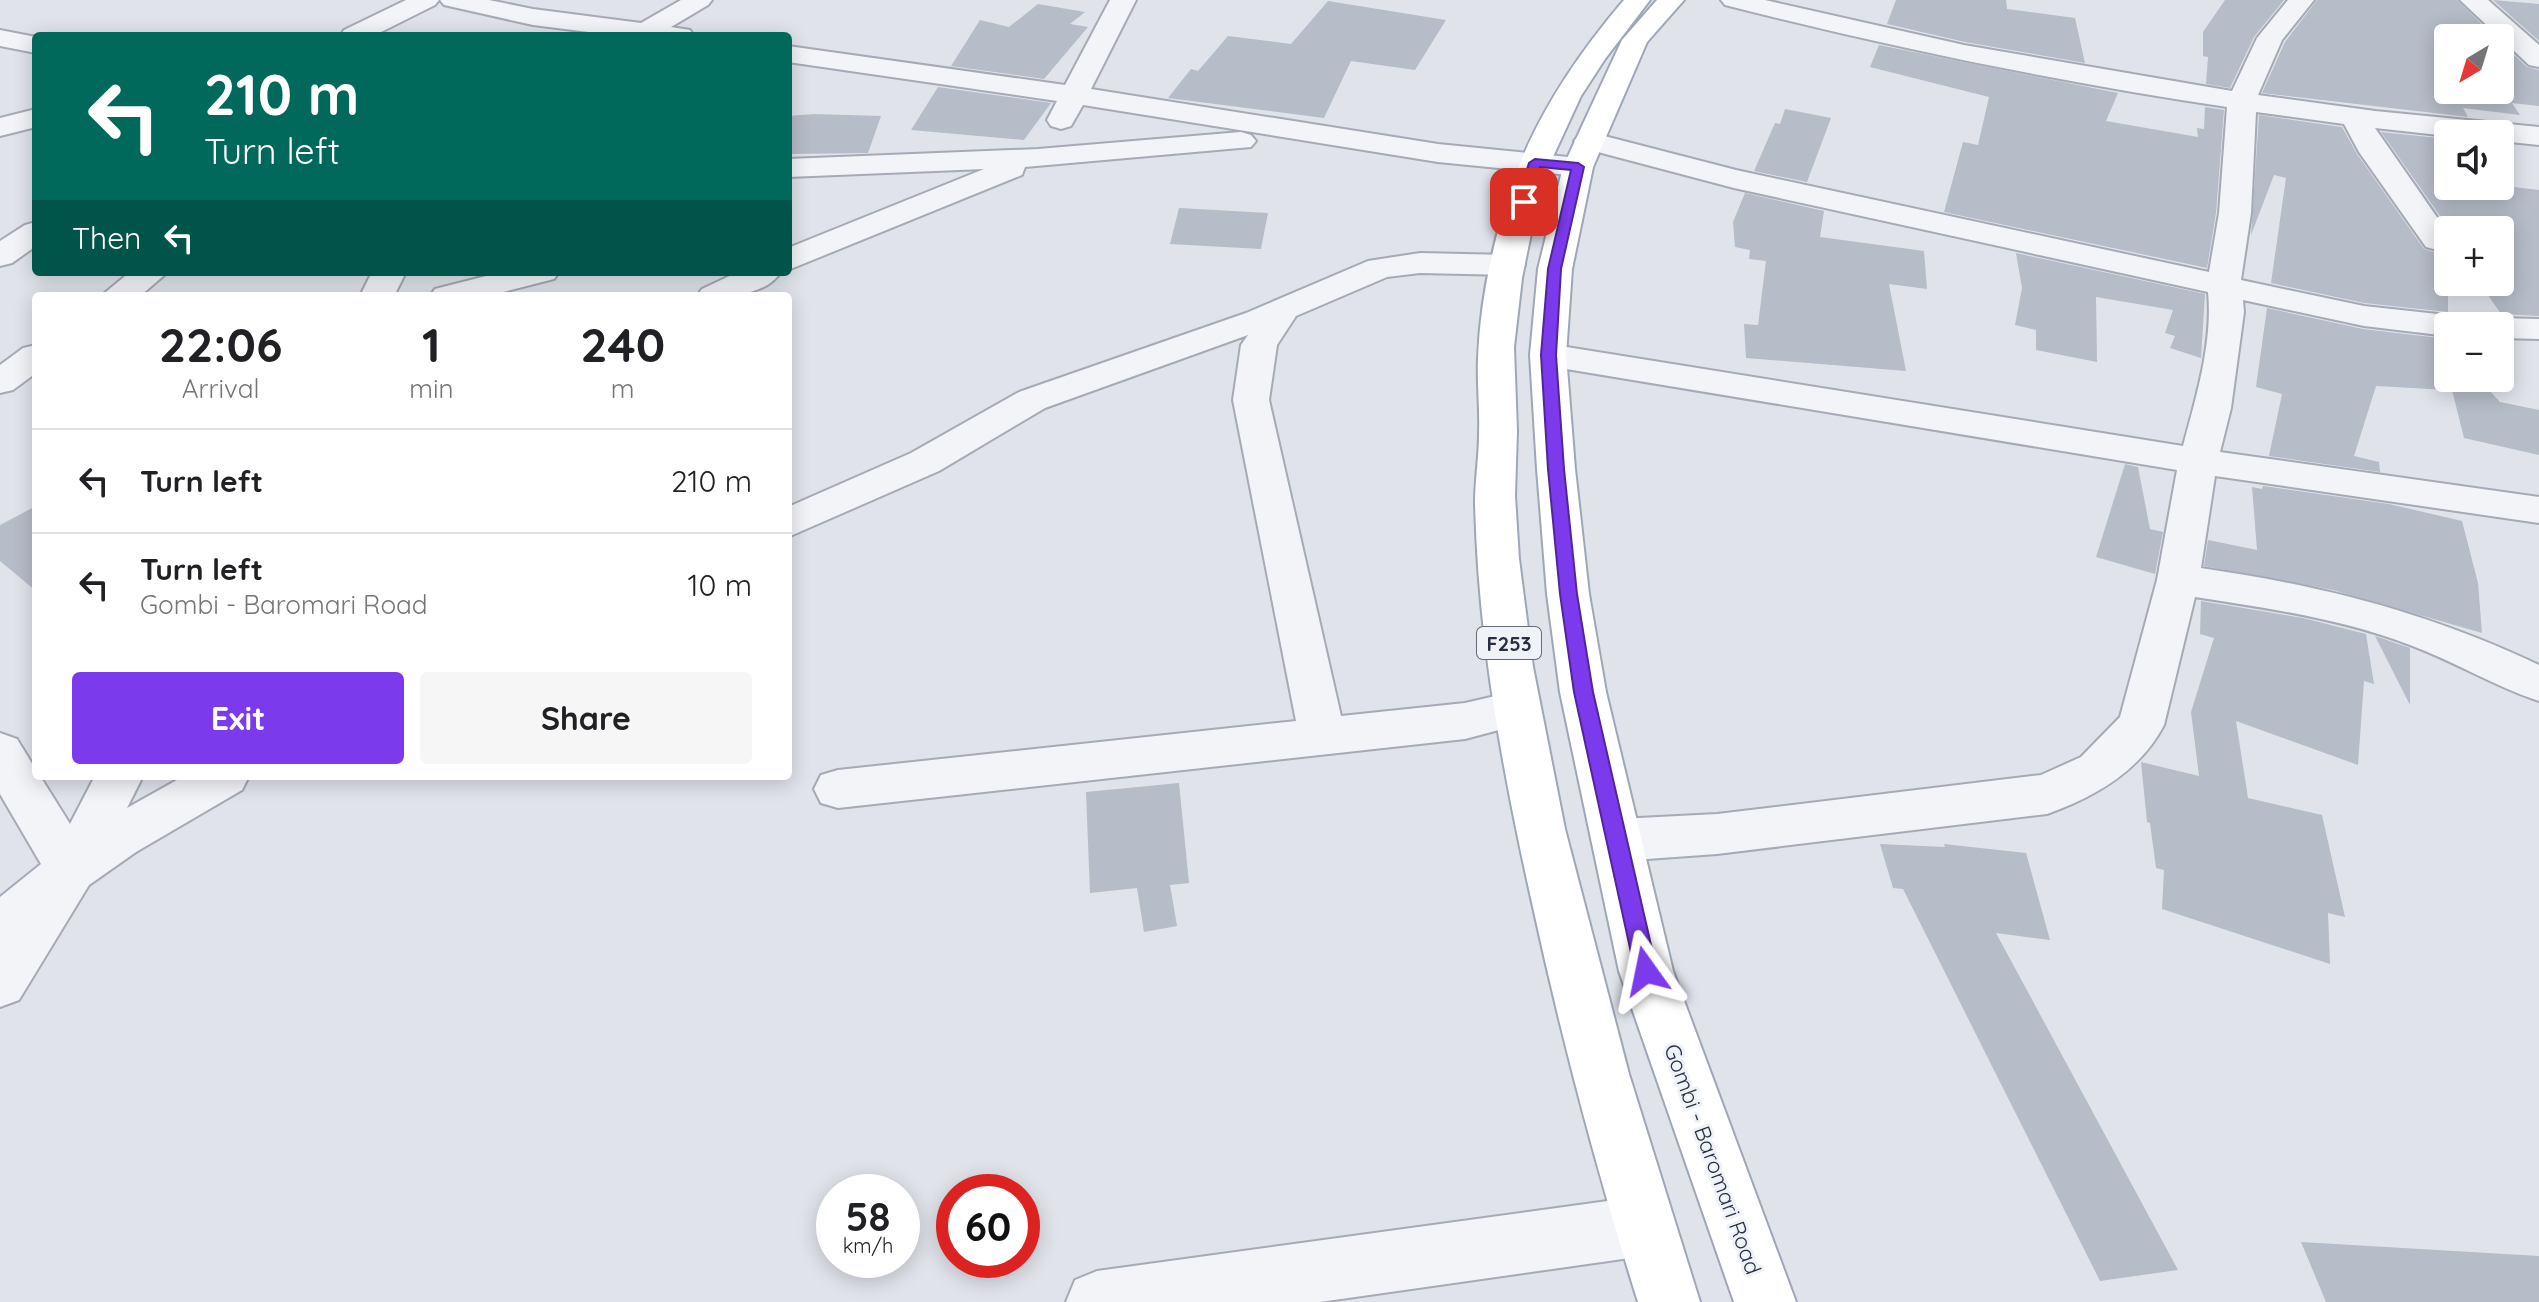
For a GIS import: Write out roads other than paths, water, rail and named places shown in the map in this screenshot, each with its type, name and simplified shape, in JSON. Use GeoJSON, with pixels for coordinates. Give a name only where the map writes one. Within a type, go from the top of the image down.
{"type":"FeatureCollection","features":[{"type":"Feature","properties":{"kind":"main road","name":"F253"},"geometry":{"type":"LineString","coordinates":[[1637,0],[1596,48],[1572,84],[1535,163],[1509,265],[1496,347],[1498,442],[1495,502],[1517,709],[1544,847],[1579,992],[1644,1226],[1669,1302]]}},
{"type":"Feature","properties":{"kind":"main road","name":"Gombi - Baromari Road"},"geometry":{"type":"LineString","coordinates":[[1671,0],[1635,40],[1583,154],[1555,269],[1548,355],[1570,608],[1583,692],[1619,840],[1646,971],[1765,1302]]}},
{"type":"Feature","properties":{"kind":"street"},"geometry":{"type":"LineString","coordinates":[[361,32],[426,0]]}},
{"type":"Feature","properties":{"kind":"street"},"geometry":{"type":"LineString","coordinates":[[453,0],[533,17],[634,32]]}},
{"type":"Feature","properties":{"kind":"street"},"geometry":{"type":"LineString","coordinates":[[643,32],[699,0]]}},
{"type":"Feature","properties":{"kind":"street"},"geometry":{"type":"LineString","coordinates":[[792,260],[1038,158],[1044,153],[1123,0]]}},
{"type":"Feature","properties":{"kind":"street"},"geometry":{"type":"LineString","coordinates":[[1734,0],[1965,54],[2241,101],[2534,141]]}},
{"type":"Feature","properties":{"kind":"street"},"geometry":{"type":"LineString","coordinates":[[1619,840],[1717,834],[2047,794],[2098,770],[2141,725],[2178,580],[2198,461],[2212,408],[2227,312],[2224,285],[2235,213],[2242,128],[2241,101],[2270,38],[2301,0]]}},
{"type":"Feature","properties":{"kind":"street"},"geometry":{"type":"LineString","coordinates":[[2473,0],[2539,59]]}},
{"type":"Feature","properties":{"kind":"street"},"geometry":{"type":"LineString","coordinates":[[514,32],[533,17]]}},
{"type":"Feature","properties":{"kind":"street"},"geometry":{"type":"LineString","coordinates":[[0,38],[32,44]]}},
{"type":"Feature","properties":{"kind":"street"},"geometry":{"type":"LineString","coordinates":[[792,55],[1074,95],[1438,153],[1535,163],[1583,154],[1734,179],[2364,316],[2434,324]]}},
{"type":"Feature","properties":{"kind":"street"},"geometry":{"type":"LineString","coordinates":[[2355,118],[2374,152],[2434,236]]}},
{"type":"Feature","properties":{"kind":"street"},"geometry":{"type":"LineString","coordinates":[[0,127],[32,119]]}},
{"type":"Feature","properties":{"kind":"street"},"geometry":{"type":"LineString","coordinates":[[792,168],[1038,158],[1183,143],[1326,136]]}},
{"type":"Feature","properties":{"kind":"street"},"geometry":{"type":"LineString","coordinates":[[0,256],[32,235]]}},
{"type":"Feature","properties":{"kind":"street"},"geometry":{"type":"LineString","coordinates":[[792,521],[925,462],[1032,400],[1284,309],[1380,268],[1420,263],[1509,265]]}},
{"type":"Feature","properties":{"kind":"street"},"geometry":{"type":"LineString","coordinates":[[463,292],[526,276]]}},
{"type":"Feature","properties":{"kind":"street"},"geometry":{"type":"LineString","coordinates":[[723,292],[757,276]]}},
{"type":"Feature","properties":{"kind":"street"},"geometry":{"type":"LineString","coordinates":[[759,292],[773,276]]}},
{"type":"Feature","properties":{"kind":"street"},"geometry":{"type":"LineString","coordinates":[[1284,309],[1259,345],[1251,400],[1322,736]]}},
{"type":"Feature","properties":{"kind":"street"},"geometry":{"type":"LineString","coordinates":[[2514,328],[2539,329]]}},
{"type":"Feature","properties":{"kind":"street"},"geometry":{"type":"LineString","coordinates":[[1548,355],[2198,461],[2539,510]]}},
{"type":"Feature","properties":{"kind":"street"},"geometry":{"type":"LineString","coordinates":[[0,382],[32,359]]}},
{"type":"Feature","properties":{"kind":"street"},"geometry":{"type":"LineString","coordinates":[[2178,580],[2294,598],[2352,611],[2412,629],[2539,684]]}},
{"type":"Feature","properties":{"kind":"street"},"geometry":{"type":"LineString","coordinates":[[838,789],[1465,721],[1517,709]]}},
{"type":"Feature","properties":{"kind":"street"},"geometry":{"type":"LineString","coordinates":[[0,752],[71,870]]}},
{"type":"Feature","properties":{"kind":"street"},"geometry":{"type":"LineString","coordinates":[[0,983],[71,870],[117,780]]}},
{"type":"Feature","properties":{"kind":"street"},"geometry":{"type":"LineString","coordinates":[[119,837],[167,780]]}},
{"type":"Feature","properties":{"kind":"street"},"geometry":{"type":"LineString","coordinates":[[0,928],[71,870],[119,837],[218,780]]}},
{"type":"Feature","properties":{"kind":"street"},"geometry":{"type":"LineString","coordinates":[[1097,1302],[1644,1226]]}}]}
